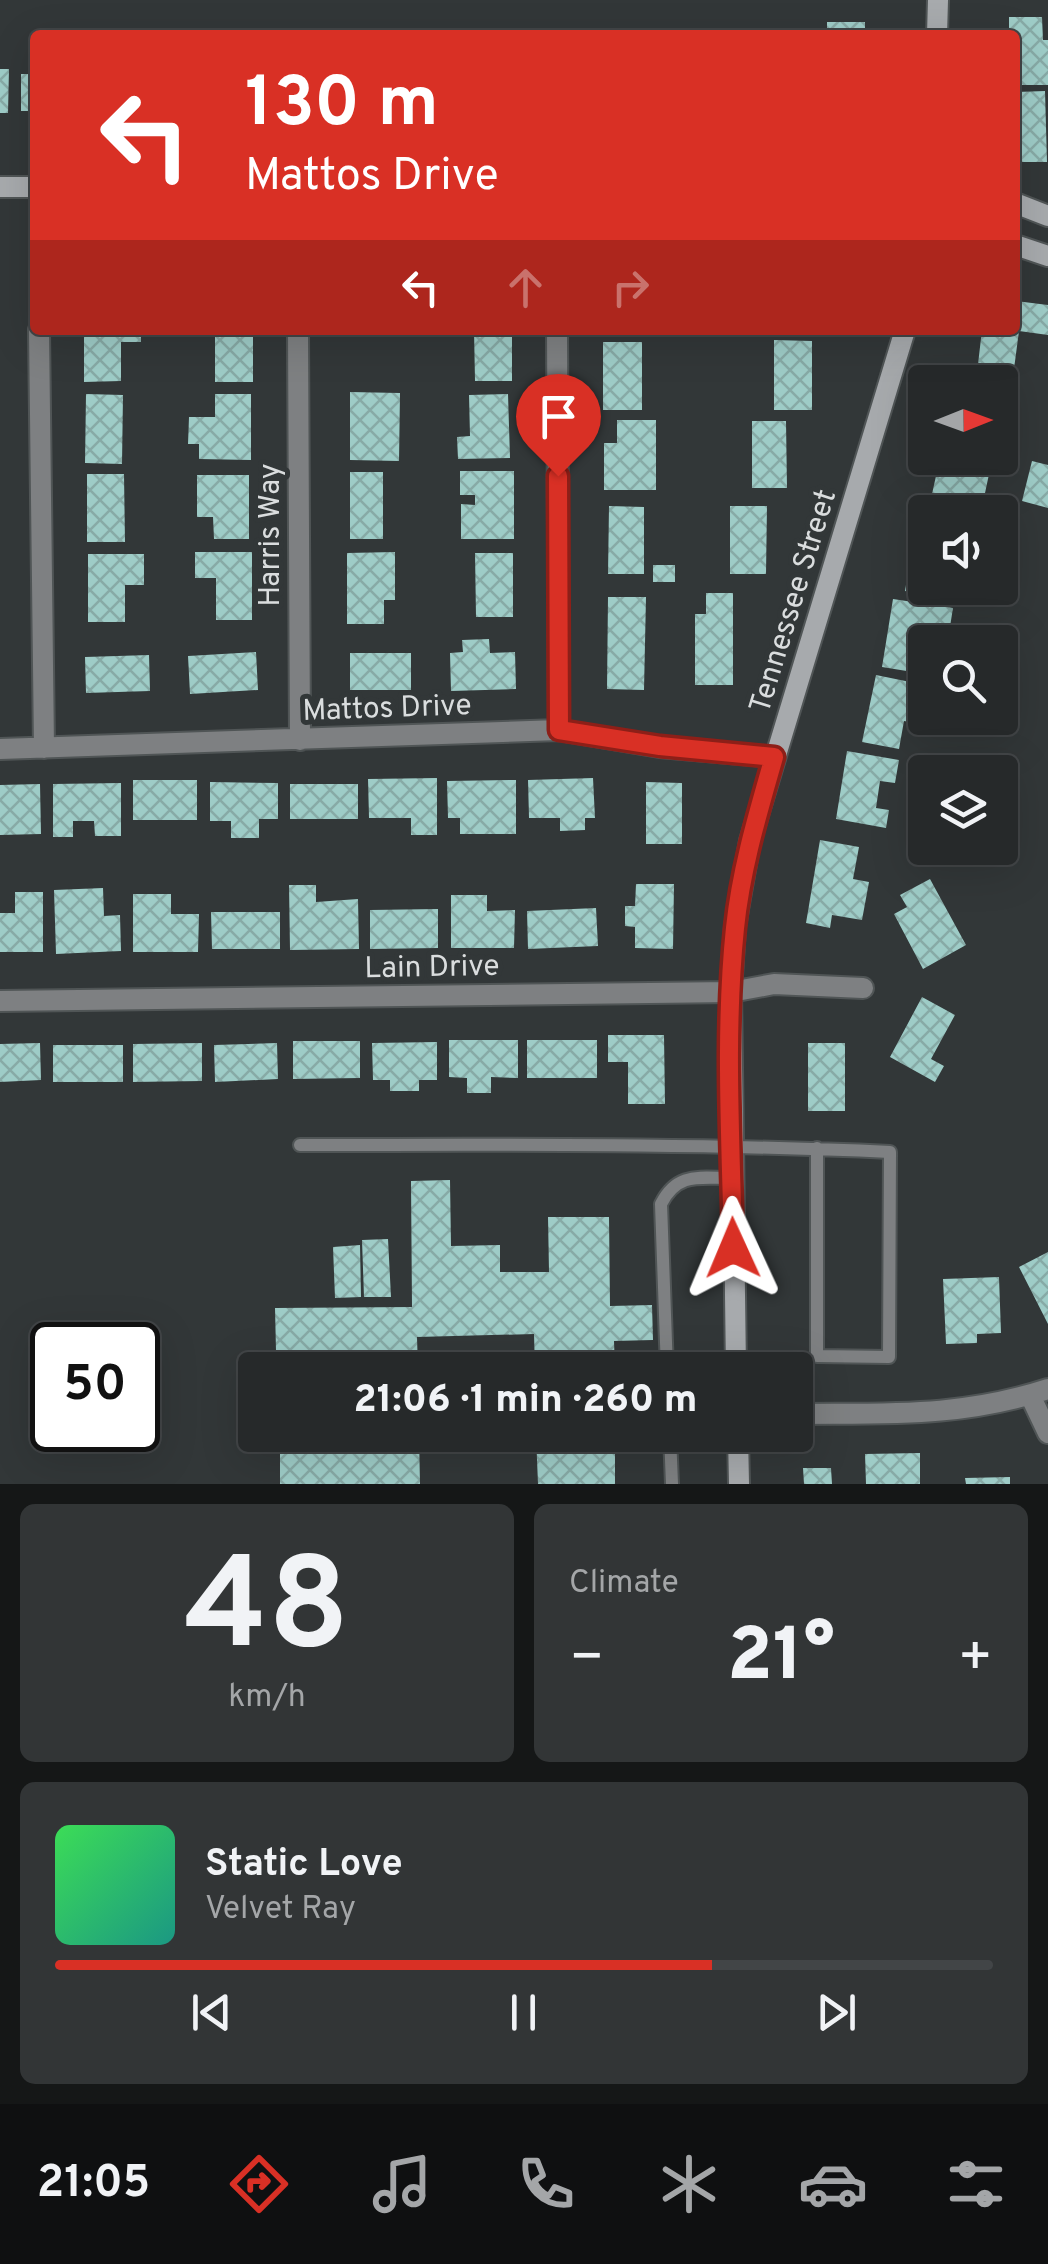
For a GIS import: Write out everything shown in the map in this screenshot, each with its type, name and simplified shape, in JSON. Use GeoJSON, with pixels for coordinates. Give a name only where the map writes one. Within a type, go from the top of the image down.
{"type":"FeatureCollection","features":[{"type":"Feature","properties":{"kind":"main road"},"geometry":{"type":"LineString","coordinates":[[938,0],[938,30]]}},
{"type":"Feature","properties":{"kind":"main road"},"geometry":{"type":"LineString","coordinates":[[0,188],[30,187]]}},
{"type":"Feature","properties":{"kind":"main road"},"geometry":{"type":"LineString","coordinates":[[1020,205],[1048,216]]}},
{"type":"Feature","properties":{"kind":"main road"},"geometry":{"type":"LineString","coordinates":[[1020,247],[1048,256]]}},
{"type":"Feature","properties":{"kind":"main road","name":"Tennessee Street"},"geometry":{"type":"LineString","coordinates":[[736,1352],[731,1178],[735,926],[750,840],[903,335]]}},
{"type":"Feature","properties":{"kind":"main road"},"geometry":{"type":"LineString","coordinates":[[738,1452],[739,1484]]}},
{"type":"Feature","properties":{"kind":"street"},"geometry":{"type":"LineString","coordinates":[[39,335],[44,748]]}},
{"type":"Feature","properties":{"kind":"street","name":"Harris Way"},"geometry":{"type":"LineString","coordinates":[[298,335],[300,740]]}},
{"type":"Feature","properties":{"kind":"street"},"geometry":{"type":"LineString","coordinates":[[556,335],[559,730]]}},
{"type":"Feature","properties":{"kind":"street","name":"Mattos Drive"},"geometry":{"type":"LineString","coordinates":[[0,749],[559,730],[660,746],[774,757]]}},
{"type":"Feature","properties":{"kind":"street","name":"Lain Drive"},"geometry":{"type":"LineString","coordinates":[[0,1002],[731,992],[774,984],[863,988]]}},
{"type":"Feature","properties":{"kind":"street"},"geometry":{"type":"LineString","coordinates":[[813,1414],[942,1413],[994,1406],[1039,1392],[1048,1433]]}},
{"type":"Feature","properties":{"kind":"lane"},"geometry":{"type":"LineString","coordinates":[[300,1145],[732,1145],[817,1148],[890,1152],[889,1357],[817,1356],[817,1148]]}},
{"type":"Feature","properties":{"kind":"lane"},"geometry":{"type":"LineString","coordinates":[[667,1352],[661,1204],[669,1188],[687,1178],[731,1178]]}},
{"type":"Feature","properties":{"kind":"lane"},"geometry":{"type":"LineString","coordinates":[[671,1452],[672,1484]]}},
{"type":"Feature","properties":{"kind":"building"},"geometry":{"type":"Polygon","coordinates":[[[1009,17],[1042,17],[1043,40],[1048,40],[1048,85],[1020,85],[1020,30],[1009,30],[1009,17]]]}},
{"type":"Feature","properties":{"kind":"building"},"geometry":{"type":"Polygon","coordinates":[[[827,22],[865,22],[865,30],[827,30],[827,22]]]}},
{"type":"Feature","properties":{"kind":"building"},"geometry":{"type":"Polygon","coordinates":[[[0,69],[9,69],[8,113],[0,113],[0,69]]]}},
{"type":"Feature","properties":{"kind":"building"},"geometry":{"type":"Polygon","coordinates":[[[21,74],[30,74],[30,111],[21,111],[21,74]]]}},
{"type":"Feature","properties":{"kind":"building"},"geometry":{"type":"Polygon","coordinates":[[[1045,91],[1047,162],[1020,162],[1020,92],[1045,91]]]}},
{"type":"Feature","properties":{"kind":"building"},"geometry":{"type":"Polygon","coordinates":[[[1020,302],[1048,305],[1048,335],[1020,331],[1020,302]]]}},
{"type":"Feature","properties":{"kind":"building"},"geometry":{"type":"Polygon","coordinates":[[[84,335],[141,335],[141,342],[121,342],[121,381],[84,382],[84,335]]]}},
{"type":"Feature","properties":{"kind":"building"},"geometry":{"type":"Polygon","coordinates":[[[215,335],[253,335],[253,382],[215,382],[215,335]]]}},
{"type":"Feature","properties":{"kind":"building"},"geometry":{"type":"Polygon","coordinates":[[[474,335],[512,335],[512,381],[475,381],[474,335]]]}},
{"type":"Feature","properties":{"kind":"building"},"geometry":{"type":"Polygon","coordinates":[[[981,335],[1018,335],[1015,365],[978,364],[981,335]]]}},
{"type":"Feature","properties":{"kind":"building"},"geometry":{"type":"Polygon","coordinates":[[[774,340],[812,341],[812,410],[774,410],[774,340]]]}},
{"type":"Feature","properties":{"kind":"building"},"geometry":{"type":"Polygon","coordinates":[[[603,342],[642,342],[642,410],[603,410],[603,342]]]}},
{"type":"Feature","properties":{"kind":"building"},"geometry":{"type":"Polygon","coordinates":[[[350,392],[400,393],[399,461],[350,460],[350,392]]]}},
{"type":"Feature","properties":{"kind":"building"},"geometry":{"type":"Polygon","coordinates":[[[86,394],[123,395],[122,464],[85,463],[86,394]]]}},
{"type":"Feature","properties":{"kind":"building"},"geometry":{"type":"Polygon","coordinates":[[[215,394],[251,394],[251,460],[199,459],[199,444],[188,444],[189,417],[215,417],[215,394]]]}},
{"type":"Feature","properties":{"kind":"building"},"geometry":{"type":"Polygon","coordinates":[[[508,394],[510,458],[458,459],[457,437],[470,436],[469,395],[508,394]]]}},
{"type":"Feature","properties":{"kind":"building"},"geometry":{"type":"Polygon","coordinates":[[[617,420],[656,420],[656,490],[604,490],[604,443],[617,443],[617,420]]]}},
{"type":"Feature","properties":{"kind":"building"},"geometry":{"type":"Polygon","coordinates":[[[752,421],[786,421],[787,488],[752,488],[752,421]]]}},
{"type":"Feature","properties":{"kind":"building"},"geometry":{"type":"Polygon","coordinates":[[[1032,461],[1048,465],[1048,508],[1022,501],[1032,461]]]}},
{"type":"Feature","properties":{"kind":"building"},"geometry":{"type":"Polygon","coordinates":[[[460,471],[514,471],[514,539],[461,539],[461,504],[475,505],[475,495],[460,495],[460,471]]]}},
{"type":"Feature","properties":{"kind":"building"},"geometry":{"type":"Polygon","coordinates":[[[350,472],[383,472],[383,539],[350,539],[350,472]]]}},
{"type":"Feature","properties":{"kind":"building"},"geometry":{"type":"Polygon","coordinates":[[[87,474],[124,474],[125,542],[87,542],[87,474]]]}},
{"type":"Feature","properties":{"kind":"building"},"geometry":{"type":"Polygon","coordinates":[[[197,475],[249,475],[249,539],[214,539],[213,517],[197,517],[197,475]]]}},
{"type":"Feature","properties":{"kind":"building"},"geometry":{"type":"Polygon","coordinates":[[[936,475],[989,475],[985,495],[932,495],[936,475]]]}},
{"type":"Feature","properties":{"kind":"building"},"geometry":{"type":"Polygon","coordinates":[[[609,506],[644,507],[644,574],[608,574],[609,506]]]}},
{"type":"Feature","properties":{"kind":"building"},"geometry":{"type":"Polygon","coordinates":[[[730,506],[767,506],[766,574],[730,574],[730,506]]]}},
{"type":"Feature","properties":{"kind":"building"},"geometry":{"type":"Polygon","coordinates":[[[195,552],[252,552],[252,620],[216,620],[216,578],[195,578],[195,552]]]}},
{"type":"Feature","properties":{"kind":"building"},"geometry":{"type":"Polygon","coordinates":[[[395,552],[395,600],[384,600],[384,624],[347,624],[347,553],[395,552]]]}},
{"type":"Feature","properties":{"kind":"building"},"geometry":{"type":"Polygon","coordinates":[[[475,553],[513,553],[513,617],[476,617],[475,553]]]}},
{"type":"Feature","properties":{"kind":"building"},"geometry":{"type":"Polygon","coordinates":[[[88,554],[144,554],[144,585],[125,585],[125,622],[88,622],[88,554]]]}},
{"type":"Feature","properties":{"kind":"building"},"geometry":{"type":"Polygon","coordinates":[[[653,565],[675,565],[675,582],[653,582],[653,565]]]}},
{"type":"Feature","properties":{"kind":"building"},"geometry":{"type":"Polygon","coordinates":[[[706,593],[733,593],[733,685],[695,685],[695,614],[706,614],[706,593]]]}},
{"type":"Feature","properties":{"kind":"building"},"geometry":{"type":"Polygon","coordinates":[[[608,597],[646,597],[644,690],[607,689],[608,597]]]}},
{"type":"Feature","properties":{"kind":"building"},"geometry":{"type":"Polygon","coordinates":[[[893,599],[908,601],[908,605],[953,608],[950,625],[908,625],[908,671],[882,667],[893,599]]]}},
{"type":"Feature","properties":{"kind":"building"},"geometry":{"type":"Polygon","coordinates":[[[489,639],[490,653],[515,652],[516,689],[451,691],[450,653],[463,652],[462,640],[489,639]]]}},
{"type":"Feature","properties":{"kind":"building"},"geometry":{"type":"Polygon","coordinates":[[[256,652],[258,690],[190,694],[188,656],[256,652]]]}},
{"type":"Feature","properties":{"kind":"building"},"geometry":{"type":"Polygon","coordinates":[[[350,653],[411,653],[411,690],[350,690],[350,653]]]}},
{"type":"Feature","properties":{"kind":"building"},"geometry":{"type":"Polygon","coordinates":[[[149,655],[150,691],[86,693],[85,657],[149,655]]]}},
{"type":"Feature","properties":{"kind":"building"},"geometry":{"type":"Polygon","coordinates":[[[876,675],[908,682],[908,722],[904,721],[899,749],[862,742],[876,675]]]}},
{"type":"Feature","properties":{"kind":"building"},"geometry":{"type":"Polygon","coordinates":[[[847,751],[899,760],[895,783],[880,781],[876,808],[889,810],[886,828],[836,819],[847,751]]]}},
{"type":"Feature","properties":{"kind":"building"},"geometry":{"type":"Polygon","coordinates":[[[437,778],[437,835],[411,835],[411,818],[369,818],[368,779],[437,778]]]}},
{"type":"Feature","properties":{"kind":"building"},"geometry":{"type":"Polygon","coordinates":[[[593,778],[595,818],[585,818],[585,830],[560,831],[560,818],[529,818],[528,780],[593,778]]]}},
{"type":"Feature","properties":{"kind":"building"},"geometry":{"type":"Polygon","coordinates":[[[133,780],[197,780],[197,820],[133,820],[133,780]]]}},
{"type":"Feature","properties":{"kind":"building"},"geometry":{"type":"Polygon","coordinates":[[[516,780],[516,834],[460,834],[460,818],[448,818],[447,781],[516,780]]]}},
{"type":"Feature","properties":{"kind":"building"},"geometry":{"type":"Polygon","coordinates":[[[210,782],[278,783],[278,819],[259,819],[259,838],[231,838],[231,821],[210,821],[210,782]]]}},
{"type":"Feature","properties":{"kind":"building"},"geometry":{"type":"Polygon","coordinates":[[[646,782],[682,783],[682,844],[646,844],[646,782]]]}},
{"type":"Feature","properties":{"kind":"building"},"geometry":{"type":"Polygon","coordinates":[[[121,783],[121,836],[95,836],[94,821],[73,821],[73,837],[53,837],[53,784],[121,783]]]}},
{"type":"Feature","properties":{"kind":"building"},"geometry":{"type":"Polygon","coordinates":[[[40,784],[41,834],[0,835],[0,785],[40,784]]]}},
{"type":"Feature","properties":{"kind":"building"},"geometry":{"type":"Polygon","coordinates":[[[290,784],[358,784],[358,819],[290,819],[290,784]]]}},
{"type":"Feature","properties":{"kind":"building"},"geometry":{"type":"Polygon","coordinates":[[[820,840],[859,847],[853,879],[869,882],[862,920],[832,915],[830,928],[806,923],[820,840]]]}},
{"type":"Feature","properties":{"kind":"building"},"geometry":{"type":"Polygon","coordinates":[[[930,879],[966,945],[923,969],[894,914],[907,907],[900,895],[930,879]]]}},
{"type":"Feature","properties":{"kind":"building"},"geometry":{"type":"Polygon","coordinates":[[[636,884],[674,884],[673,949],[635,948],[635,927],[625,926],[625,906],[635,906],[636,884]]]}},
{"type":"Feature","properties":{"kind":"building"},"geometry":{"type":"Polygon","coordinates":[[[289,885],[316,885],[316,902],[358,899],[359,949],[290,950],[289,885]]]}},
{"type":"Feature","properties":{"kind":"building"},"geometry":{"type":"Polygon","coordinates":[[[103,888],[104,916],[120,915],[121,951],[56,954],[54,890],[103,888]]]}},
{"type":"Feature","properties":{"kind":"building"},"geometry":{"type":"Polygon","coordinates":[[[15,892],[43,892],[43,952],[0,952],[0,913],[15,913],[15,892]]]}},
{"type":"Feature","properties":{"kind":"building"},"geometry":{"type":"Polygon","coordinates":[[[133,894],[171,894],[171,914],[199,914],[198,952],[133,952],[133,894]]]}},
{"type":"Feature","properties":{"kind":"building"},"geometry":{"type":"Polygon","coordinates":[[[451,895],[487,895],[487,911],[515,910],[514,948],[451,948],[451,895]]]}},
{"type":"Feature","properties":{"kind":"building"},"geometry":{"type":"Polygon","coordinates":[[[596,908],[598,946],[528,949],[527,911],[596,908]]]}},
{"type":"Feature","properties":{"kind":"building"},"geometry":{"type":"Polygon","coordinates":[[[438,909],[438,948],[370,949],[370,910],[438,909]]]}},
{"type":"Feature","properties":{"kind":"building"},"geometry":{"type":"Polygon","coordinates":[[[211,912],[280,912],[280,949],[212,949],[211,912]]]}},
{"type":"Feature","properties":{"kind":"building"},"geometry":{"type":"Polygon","coordinates":[[[922,997],[955,1015],[931,1059],[944,1066],[935,1082],[890,1057],[922,997]]]}},
{"type":"Feature","properties":{"kind":"building"},"geometry":{"type":"Polygon","coordinates":[[[608,1035],[664,1035],[665,1104],[628,1104],[628,1062],[608,1062],[608,1035]]]}},
{"type":"Feature","properties":{"kind":"building"},"geometry":{"type":"Polygon","coordinates":[[[449,1040],[518,1040],[518,1078],[491,1077],[491,1093],[467,1093],[467,1078],[449,1077],[449,1040]]]}},
{"type":"Feature","properties":{"kind":"building"},"geometry":{"type":"Polygon","coordinates":[[[527,1040],[597,1040],[597,1078],[527,1078],[527,1040]]]}},
{"type":"Feature","properties":{"kind":"building"},"geometry":{"type":"Polygon","coordinates":[[[293,1041],[360,1041],[360,1078],[293,1079],[293,1041]]]}},
{"type":"Feature","properties":{"kind":"building"},"geometry":{"type":"Polygon","coordinates":[[[437,1042],[437,1080],[419,1080],[419,1091],[390,1091],[390,1080],[373,1080],[372,1043],[437,1042]]]}},
{"type":"Feature","properties":{"kind":"building"},"geometry":{"type":"Polygon","coordinates":[[[40,1043],[41,1080],[0,1082],[0,1044],[40,1043]]]}},
{"type":"Feature","properties":{"kind":"building"},"geometry":{"type":"Polygon","coordinates":[[[202,1043],[202,1081],[133,1082],[133,1044],[202,1043]]]}},
{"type":"Feature","properties":{"kind":"building"},"geometry":{"type":"Polygon","coordinates":[[[277,1043],[278,1079],[215,1082],[214,1045],[277,1043]]]}},
{"type":"Feature","properties":{"kind":"building"},"geometry":{"type":"Polygon","coordinates":[[[808,1043],[845,1043],[845,1111],[808,1111],[808,1043]]]}},
{"type":"Feature","properties":{"kind":"building"},"geometry":{"type":"Polygon","coordinates":[[[53,1045],[123,1045],[123,1082],[53,1082],[53,1045]]]}},
{"type":"Feature","properties":{"kind":"building"},"geometry":{"type":"Polygon","coordinates":[[[450,1180],[451,1246],[500,1245],[500,1272],[549,1272],[548,1217],[609,1217],[610,1306],[652,1305],[653,1340],[614,1341],[614,1352],[534,1352],[534,1334],[417,1337],[417,1352],[276,1351],[275,1308],[412,1307],[411,1181],[450,1180]]]}},
{"type":"Feature","properties":{"kind":"building"},"geometry":{"type":"Polygon","coordinates":[[[388,1239],[391,1297],[364,1297],[362,1240],[388,1239]]]}},
{"type":"Feature","properties":{"kind":"building"},"geometry":{"type":"Polygon","coordinates":[[[360,1245],[361,1297],[335,1298],[333,1247],[360,1245]]]}},
{"type":"Feature","properties":{"kind":"building"},"geometry":{"type":"Polygon","coordinates":[[[1048,1252],[1048,1324],[1019,1267],[1048,1252]]]}},
{"type":"Feature","properties":{"kind":"building"},"geometry":{"type":"Polygon","coordinates":[[[999,1277],[1001,1333],[977,1334],[977,1343],[946,1344],[943,1279],[999,1277]]]}},
{"type":"Feature","properties":{"kind":"building"},"geometry":{"type":"Polygon","coordinates":[[[280,1452],[419,1452],[420,1484],[280,1484],[280,1452]]]}},
{"type":"Feature","properties":{"kind":"building"},"geometry":{"type":"Polygon","coordinates":[[[537,1452],[615,1452],[615,1484],[538,1484],[537,1452]]]}},
{"type":"Feature","properties":{"kind":"building"},"geometry":{"type":"Polygon","coordinates":[[[920,1453],[920,1484],[866,1484],[865,1454],[920,1453]]]}},
{"type":"Feature","properties":{"kind":"building"},"geometry":{"type":"Polygon","coordinates":[[[803,1468],[831,1468],[832,1484],[804,1484],[803,1468]]]}},
{"type":"Feature","properties":{"kind":"building"},"geometry":{"type":"Polygon","coordinates":[[[1010,1477],[1010,1484],[966,1484],[965,1478],[1010,1477]]]}},
{"type":"Feature","properties":{"kind":"route"},"geometry":{"type":"LineString","coordinates":[[558,476],[559,730],[660,746],[774,757],[750,840],[735,926],[731,992],[733,1248]]}}]}
